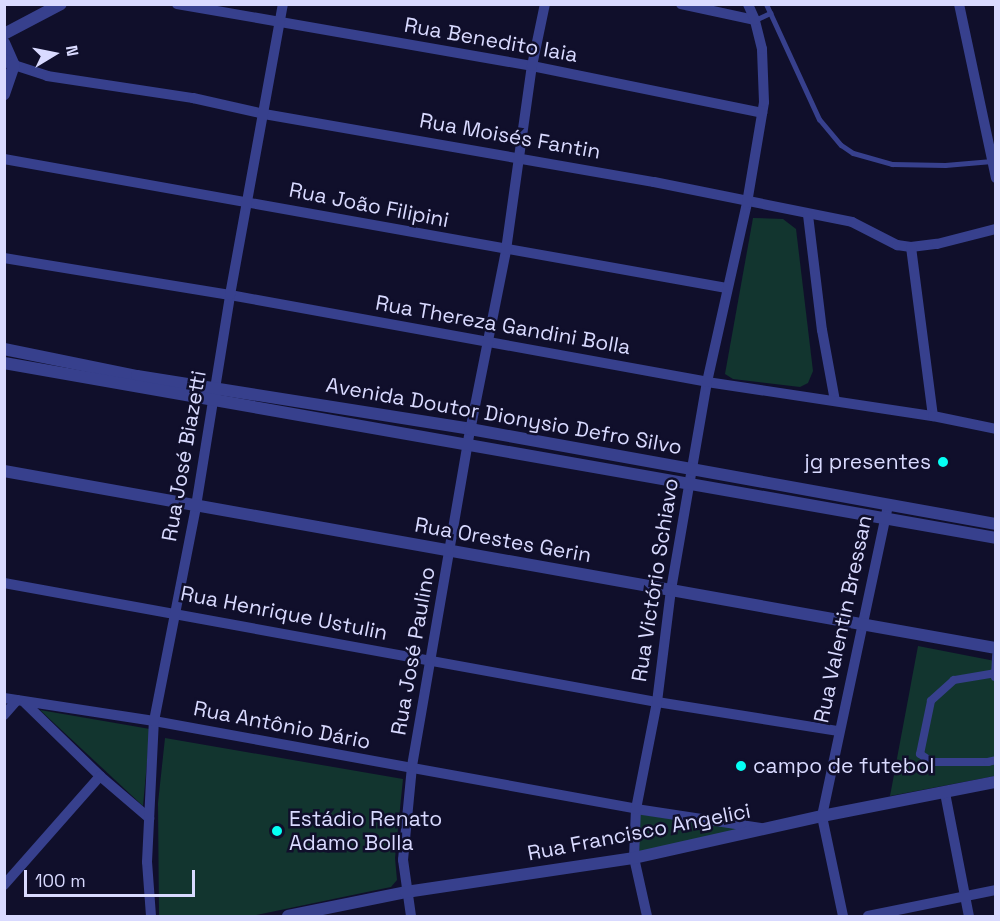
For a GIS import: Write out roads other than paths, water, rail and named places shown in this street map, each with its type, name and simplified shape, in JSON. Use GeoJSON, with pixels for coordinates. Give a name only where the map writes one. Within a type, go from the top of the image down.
{"type":"FeatureCollection","features":[{"type":"Feature","properties":{"kind":"street"},"geometry":{"type":"LineString","coordinates":[[4,34],[61,4]]}},
{"type":"Feature","properties":{"kind":"street","name":"Rua Benedito Iaia"},"geometry":{"type":"LineString","coordinates":[[177,4],[532,66],[762,113]]}},
{"type":"Feature","properties":{"kind":"street","name":"Rua José Biazetti"},"geometry":{"type":"LineString","coordinates":[[151,916],[147,862],[154,720],[196,506],[230,295],[283,4]]}},
{"type":"Feature","properties":{"kind":"street","name":"Rua José Paulino"},"geometry":{"type":"LineString","coordinates":[[411,916],[403,860],[412,766],[451,551],[470,429],[506,250],[532,66],[545,4]]}},
{"type":"Feature","properties":{"kind":"street"},"geometry":{"type":"LineString","coordinates":[[681,4],[755,20]]}},
{"type":"Feature","properties":{"kind":"street","name":"Rua Victório Schiavo"},"geometry":{"type":"LineString","coordinates":[[647,916],[634,858],[636,809],[657,702],[671,590],[707,382],[747,203],[762,113],[765,78],[762,49],[755,20],[747,4]]}},
{"type":"Feature","properties":{"kind":"street"},"geometry":{"type":"LineString","coordinates":[[958,4],[994,160],[996,178]]}},
{"type":"Feature","properties":{"kind":"street"},"geometry":{"type":"LineString","coordinates":[[4,43],[9,62],[4,94]]}},
{"type":"Feature","properties":{"kind":"street","name":"Rua Moisés Fantin"},"geometry":{"type":"LineString","coordinates":[[9,62],[47,76],[192,98],[264,114],[519,157],[852,222],[897,245],[910,247]]}},
{"type":"Feature","properties":{"kind":"street","name":"Rua João Filipini"},"geometry":{"type":"LineString","coordinates":[[4,159],[727,288]]}},
{"type":"Feature","properties":{"kind":"street"},"geometry":{"type":"LineString","coordinates":[[808,215],[822,330],[835,401]]}},
{"type":"Feature","properties":{"kind":"street"},"geometry":{"type":"LineString","coordinates":[[933,416],[910,247],[996,229]]}},
{"type":"Feature","properties":{"kind":"street","name":"Rua Thereza Gandini Bolla"},"geometry":{"type":"LineString","coordinates":[[4,258],[230,295],[707,382],[933,416],[996,429]]}},
{"type":"Feature","properties":{"kind":"street","name":"Avenida Doutor Dionysio Defro Silvo"},"geometry":{"type":"LineString","coordinates":[[4,349],[214,396],[467,446],[689,482],[886,520],[996,538]]}},
{"type":"Feature","properties":{"kind":"street","name":"Avenida Doutor Dionysio Defro Silvo"},"geometry":{"type":"LineString","coordinates":[[4,363],[214,396],[470,429],[996,524]]}},
{"type":"Feature","properties":{"kind":"street","name":"Rua Orestes Gerin"},"geometry":{"type":"LineString","coordinates":[[4,471],[996,648]]}},
{"type":"Feature","properties":{"kind":"street","name":"Rua Valentin Bressan"},"geometry":{"type":"LineString","coordinates":[[843,916],[822,816],[888,506]]}},
{"type":"Feature","properties":{"kind":"street","name":"Rua Henrique Ustulin"},"geometry":{"type":"LineString","coordinates":[[4,583],[176,612],[657,702],[839,731]]}},
{"type":"Feature","properties":{"kind":"street"},"geometry":{"type":"LineString","coordinates":[[996,655],[995,674],[954,680],[931,701],[920,754],[932,762],[996,760]]}},
{"type":"Feature","properties":{"kind":"street","name":"Rua Antônio Dário"},"geometry":{"type":"LineString","coordinates":[[4,698],[154,720],[370,762],[412,766],[636,809],[764,828]]}},
{"type":"Feature","properties":{"kind":"street"},"geometry":{"type":"LineString","coordinates":[[4,715],[21,701],[100,776],[149,818]]}},
{"type":"Feature","properties":{"kind":"street"},"geometry":{"type":"LineString","coordinates":[[4,885],[100,776]]}},
{"type":"Feature","properties":{"kind":"street","name":"Rua Francisco Angelici"},"geometry":{"type":"LineString","coordinates":[[288,916],[406,892],[634,858],[764,828],[996,782]]}},
{"type":"Feature","properties":{"kind":"street"},"geometry":{"type":"LineString","coordinates":[[945,793],[969,916]]}},
{"type":"Feature","properties":{"kind":"street"},"geometry":{"type":"LineString","coordinates":[[868,916],[996,890]]}},
{"type":"Feature","properties":{"kind":"lane"},"geometry":{"type":"LineString","coordinates":[[766,4],[819,119],[841,145],[854,153],[892,164],[945,165],[994,160]]}},
{"type":"Feature","properties":{"kind":"lane"},"geometry":{"type":"LineString","coordinates":[[755,20],[770,13]]}},
{"type":"Feature","properties":{"kind":"place","name":"jg presentes"},"geometry":{"type":"Point","coordinates":[943,462]}},
{"type":"Feature","properties":{"kind":"place","name":"campo de futebol"},"geometry":{"type":"Point","coordinates":[741,766]}},
{"type":"Feature","properties":{"kind":"place","name":"Estádio Renato Adamo Bolla"},"geometry":{"type":"Point","coordinates":[277,831]}}]}
